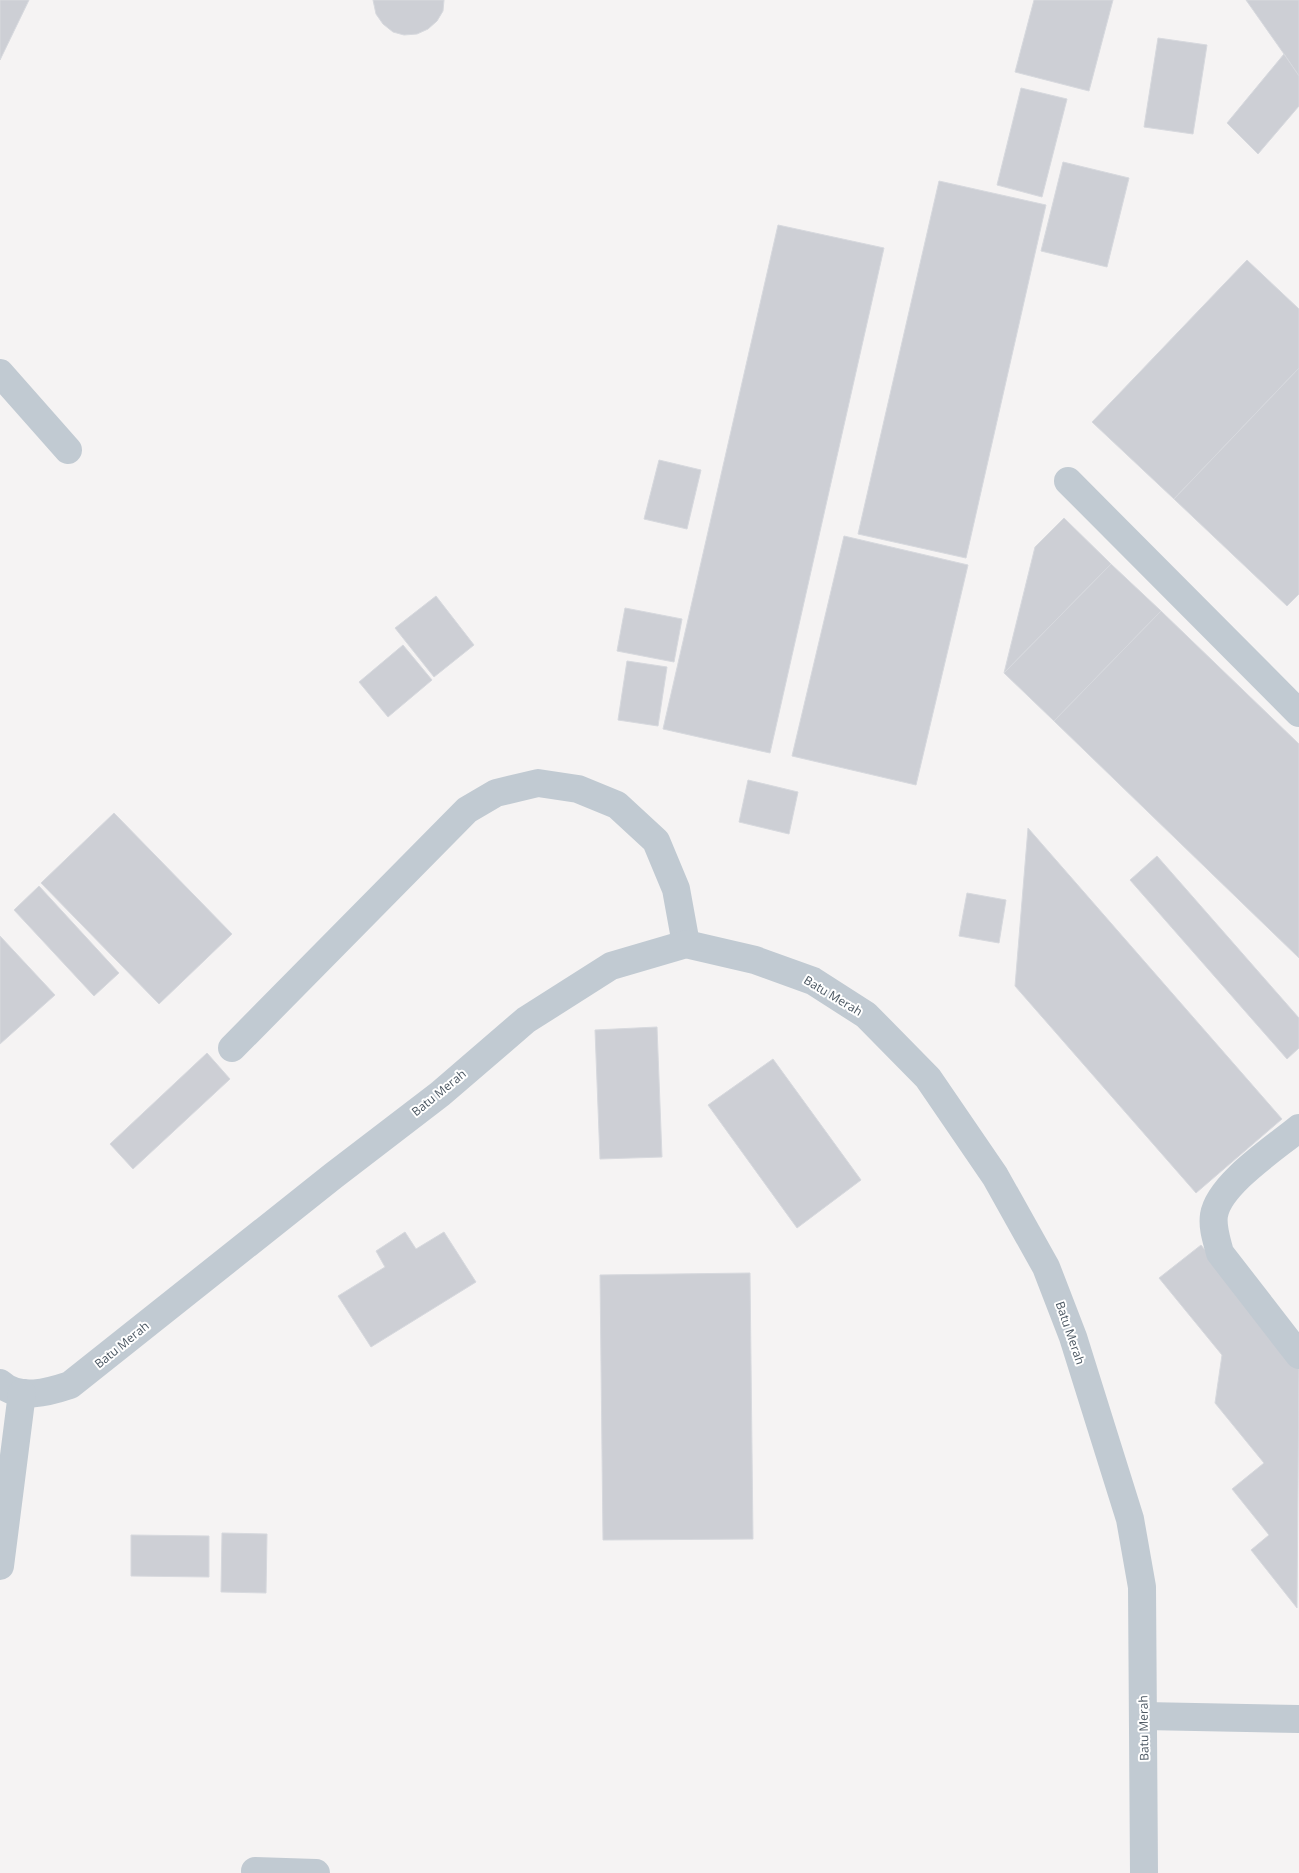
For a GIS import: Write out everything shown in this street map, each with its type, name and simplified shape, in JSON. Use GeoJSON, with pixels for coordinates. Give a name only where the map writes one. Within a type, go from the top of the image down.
{"type":"FeatureCollection","features":[{"type":"Feature","properties":{"kind":"street"},"geometry":{"type":"LineString","coordinates":[[0,373],[68,450]]}},
{"type":"Feature","properties":{"kind":"street"},"geometry":{"type":"LineString","coordinates":[[1068,481],[1299,713]]}},
{"type":"Feature","properties":{"kind":"street"},"geometry":{"type":"LineString","coordinates":[[232,1048],[467,810],[496,793],[538,783],[578,789],[618,805],[656,841],[676,889],[686,944]]}},
{"type":"Feature","properties":{"kind":"street","name":"Batu Merah"},"geometry":{"type":"LineString","coordinates":[[11,1388],[46,1393],[70,1385],[333,1176],[440,1094],[526,1020],[611,966],[686,944],[755,960],[813,981],[866,1015],[928,1078],[995,1176],[1046,1267],[1072,1337],[1130,1519],[1142,1587],[1144,1873]]}},
{"type":"Feature","properties":{"kind":"street"},"geometry":{"type":"LineString","coordinates":[[1299,1128],[1236,1181],[1221,1197],[1214,1215],[1214,1233],[1220,1253],[1299,1355]]}},
{"type":"Feature","properties":{"kind":"street"},"geometry":{"type":"LineString","coordinates":[[0,1566],[11,1388]]}},
{"type":"Feature","properties":{"kind":"street"},"geometry":{"type":"LineString","coordinates":[[1144,1716],[1299,1719]]}},
{"type":"Feature","properties":{"kind":"street"},"geometry":{"type":"LineString","coordinates":[[256,1871],[316,1873]]}},
{"type":"Feature","properties":{"kind":"building"},"geometry":{"type":"Polygon","coordinates":[[[0,0],[29,0],[0,60],[0,0]]]}},
{"type":"Feature","properties":{"kind":"building"},"geometry":{"type":"Polygon","coordinates":[[[373,0],[444,0],[443,11],[437,21],[428,29],[417,34],[404,35],[393,32],[383,24],[376,14],[373,0]]]}},
{"type":"Feature","properties":{"kind":"building"},"geometry":{"type":"Polygon","coordinates":[[[1034,0],[1113,0],[1089,91],[1015,72],[1034,0]]]}},
{"type":"Feature","properties":{"kind":"building"},"geometry":{"type":"Polygon","coordinates":[[[1246,0],[1299,0],[1299,76],[1284,54],[1246,0]]]}},
{"type":"Feature","properties":{"kind":"building"},"geometry":{"type":"Polygon","coordinates":[[[1158,38],[1207,45],[1193,134],[1144,127],[1158,38]]]}},
{"type":"Feature","properties":{"kind":"building"},"geometry":{"type":"Polygon","coordinates":[[[1284,54],[1299,76],[1299,106],[1258,154],[1227,123],[1284,54]]]}},
{"type":"Feature","properties":{"kind":"building"},"geometry":{"type":"Polygon","coordinates":[[[1021,88],[1067,99],[1042,197],[997,185],[1021,88]]]}},
{"type":"Feature","properties":{"kind":"building"},"geometry":{"type":"Polygon","coordinates":[[[1063,162],[1129,178],[1107,267],[1041,251],[1063,162]]]}},
{"type":"Feature","properties":{"kind":"building"},"geometry":{"type":"Polygon","coordinates":[[[939,181],[1046,205],[966,558],[858,534],[939,181]]]}},
{"type":"Feature","properties":{"kind":"building"},"geometry":{"type":"Polygon","coordinates":[[[778,225],[884,248],[770,753],[663,729],[778,225]]]}},
{"type":"Feature","properties":{"kind":"building"},"geometry":{"type":"Polygon","coordinates":[[[1247,260],[1299,309],[1299,368],[1174,499],[1092,422],[1247,260]]]}},
{"type":"Feature","properties":{"kind":"building"},"geometry":{"type":"Polygon","coordinates":[[[1299,368],[1299,594],[1287,606],[1174,499],[1299,368]]]}},
{"type":"Feature","properties":{"kind":"building"},"geometry":{"type":"Polygon","coordinates":[[[659,460],[701,470],[687,529],[644,519],[659,460]]]}},
{"type":"Feature","properties":{"kind":"building"},"geometry":{"type":"Polygon","coordinates":[[[1064,518],[1111,564],[1004,673],[1035,547],[1064,518]]]}},
{"type":"Feature","properties":{"kind":"building"},"geometry":{"type":"Polygon","coordinates":[[[844,536],[968,565],[916,785],[792,756],[844,536]]]}},
{"type":"Feature","properties":{"kind":"building"},"geometry":{"type":"Polygon","coordinates":[[[1111,564],[1161,611],[1054,721],[1004,673],[1111,564]]]}},
{"type":"Feature","properties":{"kind":"building"},"geometry":{"type":"Polygon","coordinates":[[[436,596],[474,645],[434,677],[395,628],[436,596]]]}},
{"type":"Feature","properties":{"kind":"building"},"geometry":{"type":"Polygon","coordinates":[[[625,608],[682,619],[674,662],[617,651],[625,608]]]}},
{"type":"Feature","properties":{"kind":"building"},"geometry":{"type":"Polygon","coordinates":[[[1161,611],[1299,744],[1299,958],[1054,721],[1161,611]]]}},
{"type":"Feature","properties":{"kind":"building"},"geometry":{"type":"Polygon","coordinates":[[[403,645],[432,680],[388,717],[359,682],[403,645]]]}},
{"type":"Feature","properties":{"kind":"building"},"geometry":{"type":"Polygon","coordinates":[[[627,661],[667,667],[658,726],[618,720],[627,661]]]}},
{"type":"Feature","properties":{"kind":"building"},"geometry":{"type":"Polygon","coordinates":[[[748,780],[798,792],[789,834],[739,822],[748,780]]]}},
{"type":"Feature","properties":{"kind":"building"},"geometry":{"type":"Polygon","coordinates":[[[114,813],[232,934],[159,1004],[41,883],[114,813]]]}},
{"type":"Feature","properties":{"kind":"building"},"geometry":{"type":"Polygon","coordinates":[[[1028,828],[1282,1119],[1196,1193],[1015,986],[1028,828]]]}},
{"type":"Feature","properties":{"kind":"building"},"geometry":{"type":"Polygon","coordinates":[[[1157,856],[1299,1018],[1299,1048],[1287,1059],[1130,880],[1157,856]]]}},
{"type":"Feature","properties":{"kind":"building"},"geometry":{"type":"Polygon","coordinates":[[[39,886],[119,973],[94,996],[14,910],[39,886]]]}},
{"type":"Feature","properties":{"kind":"building"},"geometry":{"type":"Polygon","coordinates":[[[967,893],[1006,900],[999,943],[959,936],[967,893]]]}},
{"type":"Feature","properties":{"kind":"building"},"geometry":{"type":"Polygon","coordinates":[[[0,936],[55,995],[0,1044],[0,936]]]}},
{"type":"Feature","properties":{"kind":"building"},"geometry":{"type":"Polygon","coordinates":[[[657,1027],[662,1157],[600,1159],[595,1030],[657,1027]]]}},
{"type":"Feature","properties":{"kind":"building"},"geometry":{"type":"Polygon","coordinates":[[[207,1053],[230,1079],[133,1169],[110,1144],[207,1053]]]}},
{"type":"Feature","properties":{"kind":"building"},"geometry":{"type":"Polygon","coordinates":[[[773,1059],[861,1180],[797,1228],[708,1105],[773,1059]]]}},
{"type":"Feature","properties":{"kind":"building"},"geometry":{"type":"Polygon","coordinates":[[[405,1232],[416,1249],[444,1232],[476,1282],[371,1347],[338,1296],[385,1267],[376,1251],[405,1232]]]}},
{"type":"Feature","properties":{"kind":"building"},"geometry":{"type":"Polygon","coordinates":[[[1201,1245],[1299,1366],[1297,1608],[1251,1550],[1269,1535],[1232,1489],[1264,1463],[1215,1403],[1222,1355],[1159,1278],[1201,1245]]]}},
{"type":"Feature","properties":{"kind":"building"},"geometry":{"type":"Polygon","coordinates":[[[750,1273],[753,1539],[603,1540],[600,1275],[750,1273]]]}},
{"type":"Feature","properties":{"kind":"building"},"geometry":{"type":"Polygon","coordinates":[[[222,1533],[267,1534],[266,1593],[221,1592],[222,1533]]]}},
{"type":"Feature","properties":{"kind":"building"},"geometry":{"type":"Polygon","coordinates":[[[131,1535],[209,1536],[209,1577],[131,1576],[131,1535]]]}}]}
